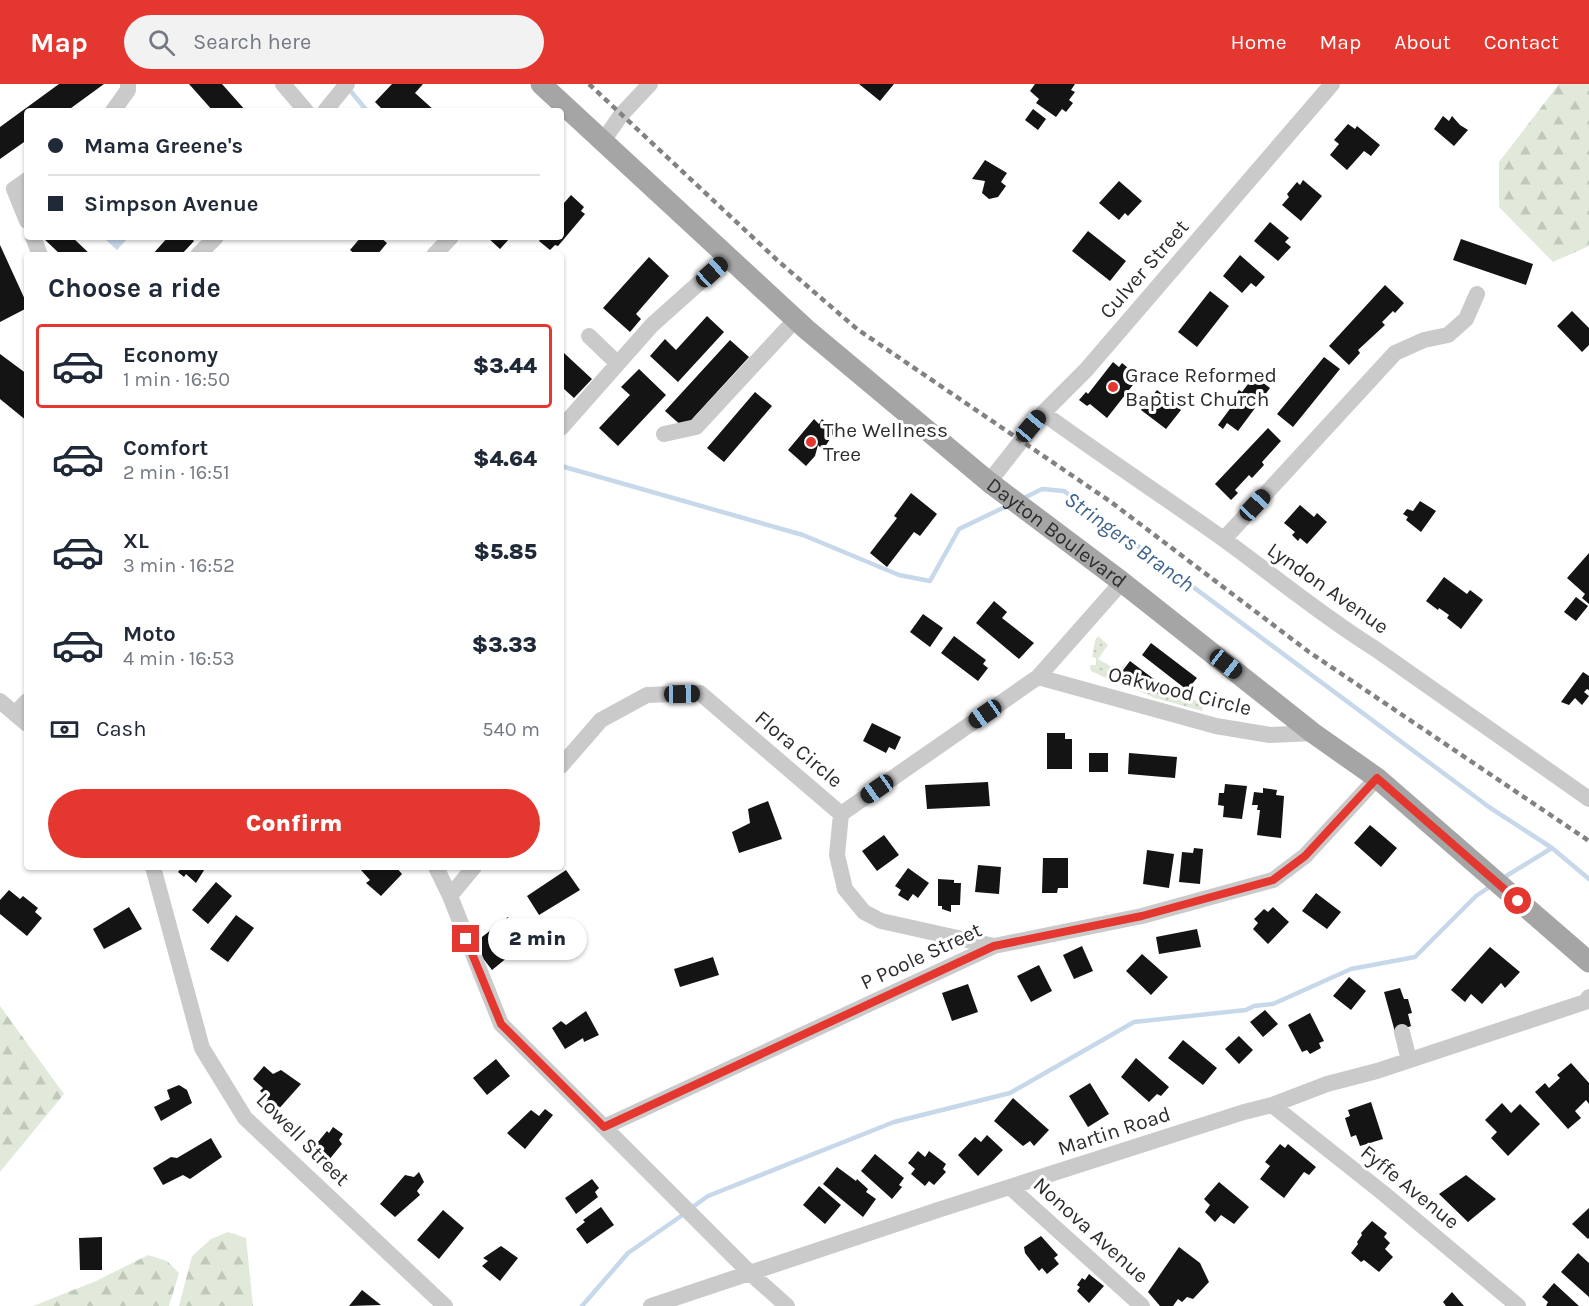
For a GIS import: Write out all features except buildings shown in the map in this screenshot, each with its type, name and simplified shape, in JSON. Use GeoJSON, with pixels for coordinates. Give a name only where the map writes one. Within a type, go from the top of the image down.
{"type":"FeatureCollection","features":[{"type":"Feature","properties":{"kind":"main road","name":"Dayton Boulevard"},"geometry":{"type":"LineString","coordinates":[[541,84],[560,108]]}},
{"type":"Feature","properties":{"kind":"main road","name":"Dayton Boulevard"},"geometry":{"type":"LineString","coordinates":[[564,113],[603,141],[796,319],[989,482],[1122,582],[1313,734],[1377,778],[1589,962]]}},
{"type":"Feature","properties":{"kind":"street"},"geometry":{"type":"LineString","coordinates":[[115,108],[128,90],[128,84]]}},
{"type":"Feature","properties":{"kind":"street"},"geometry":{"type":"LineString","coordinates":[[283,84],[303,108]]}},
{"type":"Feature","properties":{"kind":"street"},"geometry":{"type":"LineString","coordinates":[[327,108],[347,84]]}},
{"type":"Feature","properties":{"kind":"street"},"geometry":{"type":"LineString","coordinates":[[603,141],[621,116],[650,84]]}},
{"type":"Feature","properties":{"kind":"street","name":"Culver Street"},"geometry":{"type":"LineString","coordinates":[[989,482],[1043,413],[1094,361],[1332,84]]}},
{"type":"Feature","properties":{"kind":"street"},"geometry":{"type":"LineString","coordinates":[[24,182],[14,189],[24,214]]}},
{"type":"Feature","properties":{"kind":"street"},"geometry":{"type":"LineString","coordinates":[[201,252],[213,240]]}},
{"type":"Feature","properties":{"kind":"street"},"geometry":{"type":"LineString","coordinates":[[438,252],[448,240]]}},
{"type":"Feature","properties":{"kind":"street"},"geometry":{"type":"LineString","coordinates":[[564,425],[652,326],[728,257]]}},
{"type":"Feature","properties":{"kind":"street"},"geometry":{"type":"LineString","coordinates":[[1224,539],[1395,353],[1424,340],[1448,336],[1466,319],[1477,294]]}},
{"type":"Feature","properties":{"kind":"street"},"geometry":{"type":"LineString","coordinates":[[664,434],[696,427],[796,319]]}},
{"type":"Feature","properties":{"kind":"street"},"geometry":{"type":"LineString","coordinates":[[589,336],[617,363]]}},
{"type":"Feature","properties":{"kind":"street","name":"Lyndon Avenue"},"geometry":{"type":"LineString","coordinates":[[1043,413],[1105,459],[1224,539],[1349,632],[1589,799]]}},
{"type":"Feature","properties":{"kind":"street"},"geometry":{"type":"LineString","coordinates":[[842,814],[1038,677],[1122,582]]}},
{"type":"Feature","properties":{"kind":"street","name":"Oakwood Circle"},"geometry":{"type":"LineString","coordinates":[[1038,677],[1216,726],[1270,735],[1313,734]]}},
{"type":"Feature","properties":{"kind":"street","name":"Flora Circle"},"geometry":{"type":"LineString","coordinates":[[564,763],[601,720],[647,695],[700,693],[842,814],[837,855],[845,889],[864,912],[881,921],[994,946]]}},
{"type":"Feature","properties":{"kind":"street"},"geometry":{"type":"LineString","coordinates":[[0,701],[21,719]]}},
{"type":"Feature","properties":{"kind":"street","name":"P Poole Street"},"geometry":{"type":"LineString","coordinates":[[604,1127],[994,946],[1142,916],[1273,880],[1305,856],[1377,778]]}},
{"type":"Feature","properties":{"kind":"street","name":"Lowell Street"},"geometry":{"type":"LineString","coordinates":[[154,870],[202,1048],[245,1118],[445,1306]]}},
{"type":"Feature","properties":{"kind":"street"},"geometry":{"type":"LineString","coordinates":[[437,870],[501,1024],[749,1272],[787,1306]]}},
{"type":"Feature","properties":{"kind":"street"},"geometry":{"type":"LineString","coordinates":[[450,896],[472,870]]}},
{"type":"Feature","properties":{"kind":"street","name":"Martin Road"},"geometry":{"type":"LineString","coordinates":[[651,1306],[1010,1187],[1272,1105],[1327,1084],[1409,1060],[1585,1002],[1589,997]]}},
{"type":"Feature","properties":{"kind":"street"},"geometry":{"type":"LineString","coordinates":[[1402,1032],[1409,1060]]}},
{"type":"Feature","properties":{"kind":"street","name":"Fyffe Avenue"},"geometry":{"type":"LineString","coordinates":[[1272,1105],[1383,1192],[1518,1306]]}},
{"type":"Feature","properties":{"kind":"street","name":"Nonova Avenue"},"geometry":{"type":"LineString","coordinates":[[1010,1187],[1142,1306]]}},
{"type":"Feature","properties":{"kind":"green space"},"geometry":{"type":"Polygon","coordinates":[[[1559,84],[1589,84],[1589,246],[1553,262],[1499,207],[1499,162],[1559,84]]]}},
{"type":"Feature","properties":{"kind":"green space"},"geometry":{"type":"Polygon","coordinates":[[[1098,636],[1108,645],[1098,659],[1119,671],[1128,660],[1120,674],[1126,678],[1130,673],[1158,694],[1163,686],[1169,691],[1169,696],[1179,700],[1183,695],[1197,701],[1203,707],[1202,711],[1155,698],[1115,681],[1116,675],[1110,673],[1106,678],[1091,671],[1090,665],[1096,665],[1096,658],[1092,657],[1098,636]]]}},
{"type":"Feature","properties":{"kind":"green space"},"geometry":{"type":"Polygon","coordinates":[[[0,1006],[64,1094],[0,1172],[0,1006]]]}},
{"type":"Feature","properties":{"kind":"green space"},"geometry":{"type":"Polygon","coordinates":[[[228,1232],[246,1238],[253,1306],[179,1306],[192,1256],[211,1239],[228,1232]]]}},
{"type":"Feature","properties":{"kind":"green space"},"geometry":{"type":"Polygon","coordinates":[[[148,1255],[167,1261],[179,1273],[169,1306],[33,1306],[96,1281],[148,1255]]]}},
{"type":"Feature","properties":{"kind":"water"},"geometry":{"type":"Polygon","coordinates":[[[106,240],[126,240],[117,250],[106,240]]]}},
{"type":"Feature","properties":{"kind":"waterway","name":"Stringers Branch"},"geometry":{"type":"LineString","coordinates":[[349,89],[365,108]]}},
{"type":"Feature","properties":{"kind":"waterway","name":"Stringers Branch"},"geometry":{"type":"LineString","coordinates":[[564,467],[803,535],[899,575],[930,581],[959,529],[1009,505]]}},
{"type":"Feature","properties":{"kind":"waterway","name":"Stringers Branch"},"geometry":{"type":"LineString","coordinates":[[1022,499],[1042,489],[1064,491],[1489,807],[1552,848],[1589,879]]}},
{"type":"Feature","properties":{"kind":"waterway"},"geometry":{"type":"LineString","coordinates":[[1503,878],[1552,848]]}},
{"type":"Feature","properties":{"kind":"waterway"},"geometry":{"type":"LineString","coordinates":[[690,1209],[708,1196],[894,1122],[1010,1093],[1134,1022],[1246,1010],[1254,1006],[1273,1004],[1351,969],[1415,957],[1476,896],[1491,886]]}},
{"type":"Feature","properties":{"kind":"waterway"},"geometry":{"type":"LineString","coordinates":[[582,1306],[628,1253],[684,1214]]}},
{"type":"Feature","properties":{"kind":"railway"},"geometry":{"type":"LineString","coordinates":[[589,84],[777,260],[857,329],[1111,502],[1309,652],[1589,841]]}},
{"type":"Feature","properties":{"kind":"place","name":"Grace Reformed Baptist Church"},"geometry":{"type":"Point","coordinates":[1113,387]}},
{"type":"Feature","properties":{"kind":"place","name":"The Wellness Tree"},"geometry":{"type":"Point","coordinates":[811,442]}},
{"type":"Feature","properties":{"kind":"route"},"geometry":{"type":"LineString","coordinates":[[466,939],[501,1024],[604,1127],[994,946],[1142,916],[1273,880],[1305,856],[1377,778],[1518,901]]}}]}
